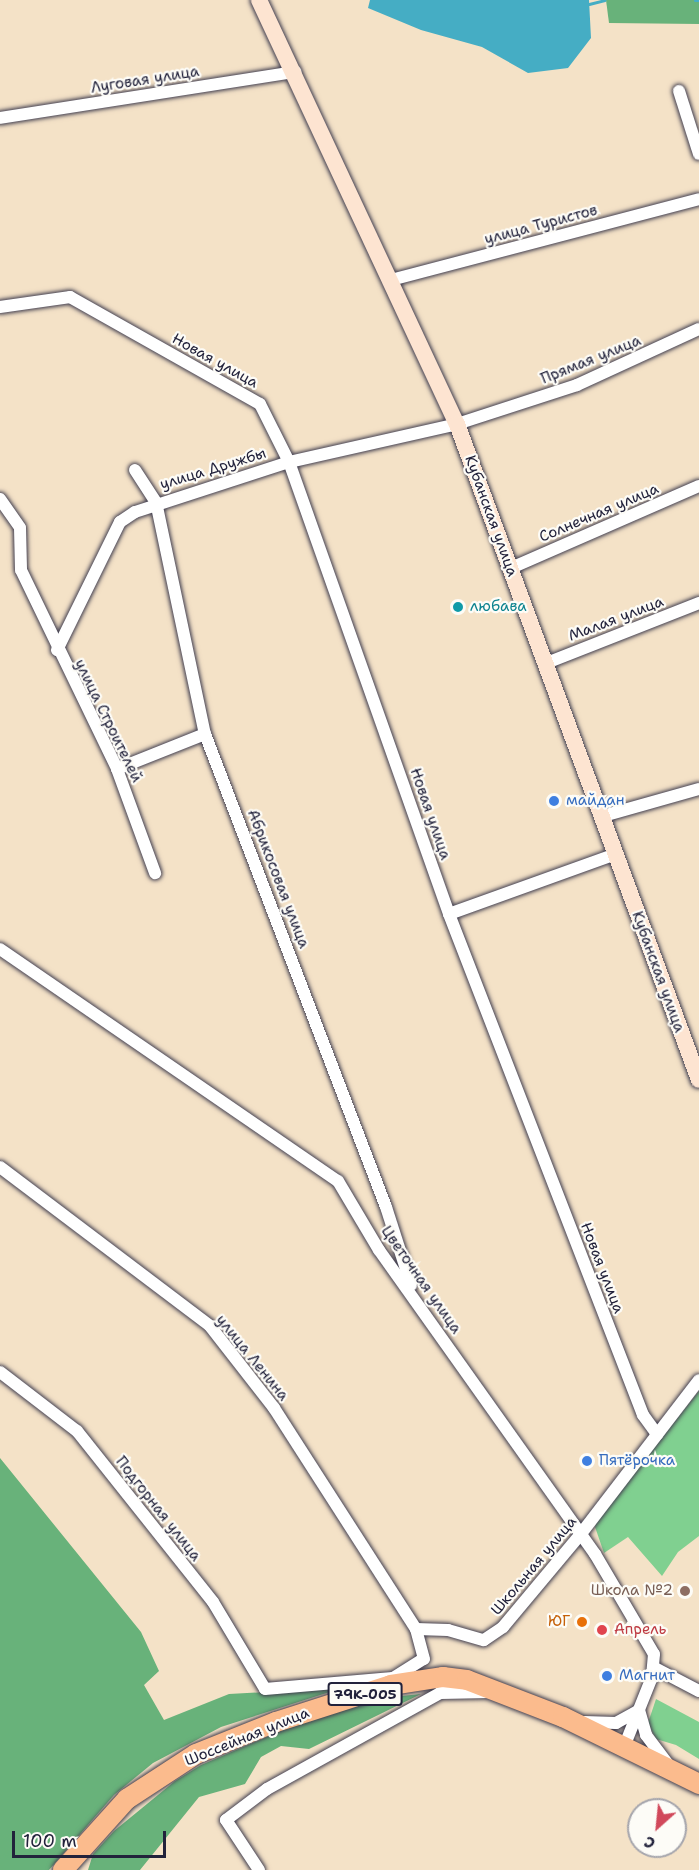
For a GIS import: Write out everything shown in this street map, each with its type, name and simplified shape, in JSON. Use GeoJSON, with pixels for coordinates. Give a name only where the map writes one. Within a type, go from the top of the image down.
{"type":"FeatureCollection","features":[{"type":"Feature","properties":{"kind":"main road","name":"Кубанская улица"},"geometry":{"type":"LineString","coordinates":[[259,0],[295,72],[457,424],[699,1080]]}},
{"type":"Feature","properties":{"kind":"main road","name":"Шоссейная улица"},"geometry":{"type":"LineString","coordinates":[[63,1870],[127,1799],[196,1754],[276,1722],[391,1685],[443,1677],[467,1680],[563,1717],[699,1784]]}},
{"type":"Feature","properties":{"kind":"street","name":"Луговая улица"},"geometry":{"type":"LineString","coordinates":[[0,118],[295,72]]}},
{"type":"Feature","properties":{"kind":"street"},"geometry":{"type":"LineString","coordinates":[[679,91],[699,154]]}},
{"type":"Feature","properties":{"kind":"street","name":"улица Туристов"},"geometry":{"type":"LineString","coordinates":[[391,280],[699,199]]}},
{"type":"Feature","properties":{"kind":"street","name":"Новая улица"},"geometry":{"type":"LineString","coordinates":[[0,307],[70,297],[260,404],[289,462],[449,914],[644,1415],[657,1434]]}},
{"type":"Feature","properties":{"kind":"street","name":"Прямая улица"},"geometry":{"type":"LineString","coordinates":[[457,424],[577,385],[699,329]]}},
{"type":"Feature","properties":{"kind":"street","name":"улица Дружбы"},"geometry":{"type":"LineString","coordinates":[[57,650],[120,522],[156,502],[289,462],[457,424]]}},
{"type":"Feature","properties":{"kind":"street","name":"Абрикосовая улица"},"geometry":{"type":"LineString","coordinates":[[135,470],[156,502],[205,734],[386,1207],[414,1295]]}},
{"type":"Feature","properties":{"kind":"street","name":"Солнечная улица"},"geometry":{"type":"LineString","coordinates":[[511,568],[699,486]]}},
{"type":"Feature","properties":{"kind":"street","name":"улица Строителей"},"geometry":{"type":"LineString","coordinates":[[0,499],[20,528],[21,570],[57,650],[117,769],[155,873]]}},
{"type":"Feature","properties":{"kind":"street","name":"Малая улица"},"geometry":{"type":"LineString","coordinates":[[544,664],[699,603]]}},
{"type":"Feature","properties":{"kind":"street"},"geometry":{"type":"LineString","coordinates":[[117,769],[205,734]]}},
{"type":"Feature","properties":{"kind":"street"},"geometry":{"type":"LineString","coordinates":[[603,816],[699,789]]}},
{"type":"Feature","properties":{"kind":"street"},"geometry":{"type":"LineString","coordinates":[[449,914],[616,854]]}},
{"type":"Feature","properties":{"kind":"street","name":"Цветочная улица"},"geometry":{"type":"LineString","coordinates":[[0,949],[338,1181],[379,1251],[414,1295],[580,1535],[654,1654],[653,1666]]}},
{"type":"Feature","properties":{"kind":"street","name":"улица Ленина"},"geometry":{"type":"LineString","coordinates":[[0,1167],[210,1326],[274,1408],[416,1629]]}},
{"type":"Feature","properties":{"kind":"street","name":"Подгорная улица"},"geometry":{"type":"LineString","coordinates":[[0,1372],[77,1431],[213,1602],[265,1689],[393,1678],[424,1659],[416,1629]]}},
{"type":"Feature","properties":{"kind":"street","name":"Школьная улица"},"geometry":{"type":"LineString","coordinates":[[416,1629],[448,1630],[484,1640],[503,1627],[580,1535],[699,1380]]}},
{"type":"Feature","properties":{"kind":"street"},"geometry":{"type":"LineString","coordinates":[[624,1747],[653,1666],[699,1691]]}},
{"type":"Feature","properties":{"kind":"street"},"geometry":{"type":"LineString","coordinates":[[259,1870],[226,1820],[267,1789],[440,1693],[497,1692]]}},
{"type":"Feature","properties":{"kind":"street"},"geometry":{"type":"LineString","coordinates":[[563,1717],[616,1723],[639,1710]]}},
{"type":"Feature","properties":{"kind":"street"},"geometry":{"type":"LineString","coordinates":[[639,1710],[652,1747],[678,1773]]}},
{"type":"Feature","properties":{"kind":"green space"},"geometry":{"type":"Polygon","coordinates":[[[606,0],[699,0],[699,24],[609,23],[606,0]]]}},
{"type":"Feature","properties":{"kind":"green space"},"geometry":{"type":"Polygon","coordinates":[[[699,1391],[699,1536],[678,1552],[662,1576],[628,1537],[604,1553],[595,1527],[597,1519],[699,1391]]]}},
{"type":"Feature","properties":{"kind":"green space"},"geometry":{"type":"Polygon","coordinates":[[[0,1458],[141,1632],[159,1671],[144,1685],[164,1720],[229,1694],[342,1688],[221,1727],[153,1763],[114,1795],[49,1870],[0,1870],[0,1458]]]}},
{"type":"Feature","properties":{"kind":"green space"},"geometry":{"type":"Polygon","coordinates":[[[421,1694],[309,1749],[281,1746],[261,1757],[245,1784],[199,1797],[140,1870],[88,1870],[93,1854],[114,1831],[175,1781],[201,1765],[309,1719],[371,1699],[421,1694]]]}},
{"type":"Feature","properties":{"kind":"green space"},"geometry":{"type":"Polygon","coordinates":[[[656,1699],[699,1722],[699,1759],[676,1745],[656,1739],[648,1723],[656,1699]]]}},
{"type":"Feature","properties":{"kind":"water"},"geometry":{"type":"Polygon","coordinates":[[[370,0],[589,0],[591,38],[568,68],[528,73],[482,47],[421,30],[368,8],[370,0]]]}},
{"type":"Feature","properties":{"kind":"waterway"},"geometry":{"type":"LineString","coordinates":[[589,4],[605,0]]}},
{"type":"Feature","properties":{"kind":"place","name":"любава"},"geometry":{"type":"Point","coordinates":[458,607]}},
{"type":"Feature","properties":{"kind":"place","name":"майдан"},"geometry":{"type":"Point","coordinates":[554,801]}},
{"type":"Feature","properties":{"kind":"place","name":"Пятёрочка"},"geometry":{"type":"Point","coordinates":[587,1461]}},
{"type":"Feature","properties":{"kind":"place","name":"Школа №2"},"geometry":{"type":"Point","coordinates":[685,1591]}},
{"type":"Feature","properties":{"kind":"place","name":"ЮГ"},"geometry":{"type":"Point","coordinates":[582,1622]}},
{"type":"Feature","properties":{"kind":"place","name":"Апрель"},"geometry":{"type":"Point","coordinates":[602,1630]}},
{"type":"Feature","properties":{"kind":"place","name":"Магнит"},"geometry":{"type":"Point","coordinates":[607,1676]}}]}
